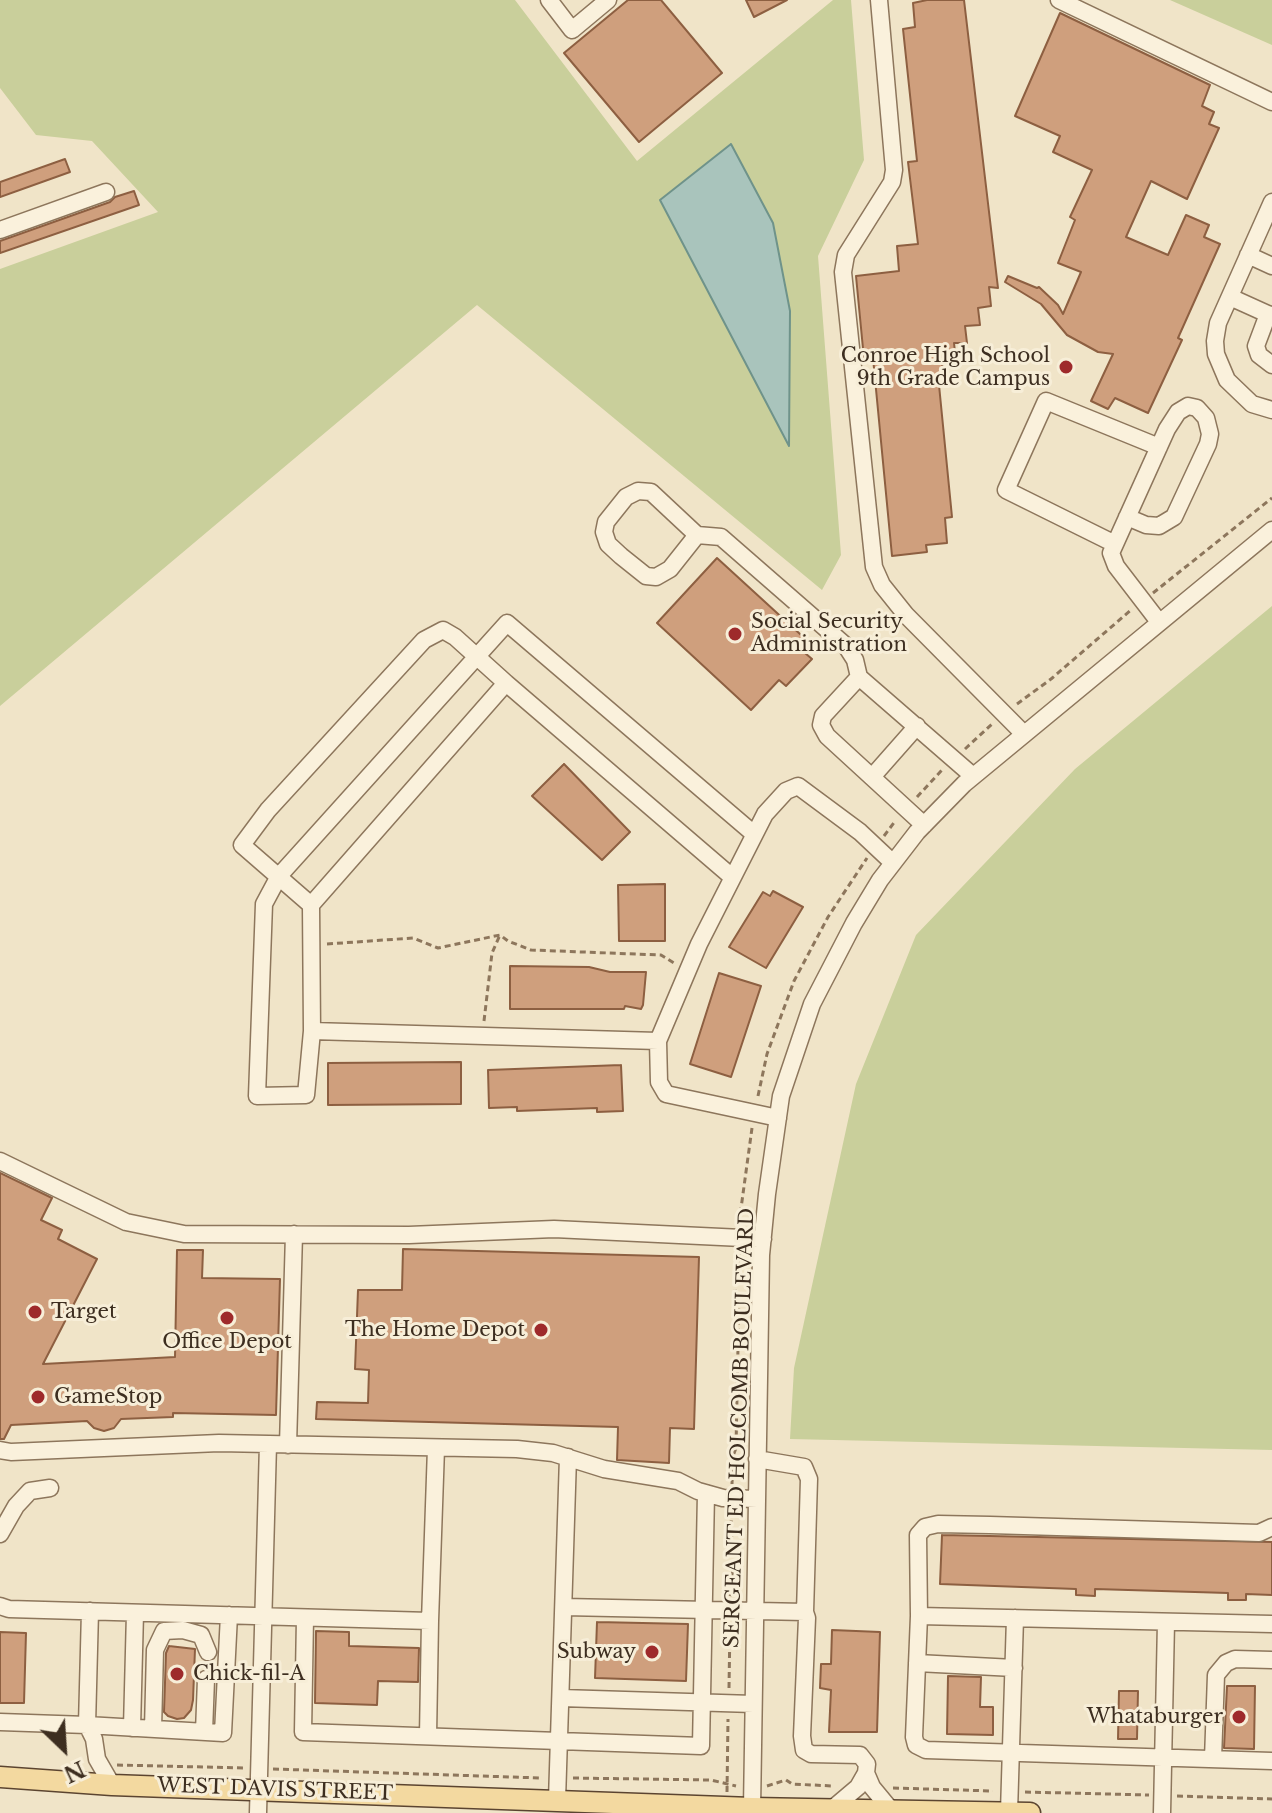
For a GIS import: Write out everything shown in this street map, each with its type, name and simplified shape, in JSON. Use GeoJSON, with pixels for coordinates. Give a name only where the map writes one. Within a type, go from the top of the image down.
{"type":"FeatureCollection","features":[{"type":"Feature","properties":{"kind":"main road","name":"WEST DAVIS STREET"},"geometry":{"type":"LineString","coordinates":[[0,1777],[112,1785],[258,1779],[752,1810],[891,1810],[1010,1802],[1030,1813]]}},
{"type":"Feature","properties":{"kind":"street"},"geometry":{"type":"LineString","coordinates":[[549,0],[572,30],[608,0]]}},
{"type":"Feature","properties":{"kind":"street"},"geometry":{"type":"LineString","coordinates":[[879,0],[894,170],[892,182],[846,255],[843,272],[874,567],[882,585],[906,615],[1023,733]]}},
{"type":"Feature","properties":{"kind":"street"},"geometry":{"type":"LineString","coordinates":[[1059,0],[1272,102]]}},
{"type":"Feature","properties":{"kind":"street"},"geometry":{"type":"LineString","coordinates":[[0,230],[106,192]]}},
{"type":"Feature","properties":{"kind":"street"},"geometry":{"type":"LineString","coordinates":[[1270,214],[1218,323],[1215,341],[1227,380],[1252,404],[1272,410]]}},
{"type":"Feature","properties":{"kind":"street"},"geometry":{"type":"LineString","coordinates":[[1248,255],[1272,266]]}},
{"type":"Feature","properties":{"kind":"street"},"geometry":{"type":"LineString","coordinates":[[1230,297],[1270,315],[1256,346],[1259,355],[1272,365]]}},
{"type":"Feature","properties":{"kind":"street"},"geometry":{"type":"LineString","coordinates":[[1115,544],[1006,490],[1046,401],[1159,447]]}},
{"type":"Feature","properties":{"kind":"street"},"geometry":{"type":"LineString","coordinates":[[1127,517],[1146,525],[1159,526],[1174,517],[1208,444],[1210,434],[1206,418],[1197,408],[1188,406],[1178,412],[1159,447],[1127,517],[1111,553],[1116,566],[1159,622]]}},
{"type":"Feature","properties":{"kind":"street"},"geometry":{"type":"LineString","coordinates":[[697,535],[670,569],[656,577],[646,576],[621,556],[608,544],[604,532],[606,522],[626,497],[638,491],[651,492],[697,535],[721,537],[846,646],[855,660],[859,677],[973,776]]}},
{"type":"Feature","properties":{"kind":"street","name":"SERGEANT ED HOLCOMB BOULEVARD"},"geometry":{"type":"LineString","coordinates":[[752,1810],[763,1239],[781,1096],[812,1004],[854,923],[893,863],[924,825],[973,776],[1023,733],[1272,530]]}},
{"type":"Feature","properties":{"kind":"street"},"geometry":{"type":"LineString","coordinates":[[506,683],[311,905],[312,1031],[306,1095],[257,1096],[264,904],[279,876],[507,623],[754,834]]}},
{"type":"Feature","properties":{"kind":"street"},"geometry":{"type":"LineString","coordinates":[[311,905],[242,845],[268,810],[424,640],[443,630],[455,637],[732,877]]}},
{"type":"Feature","properties":{"kind":"street"},"geometry":{"type":"LineString","coordinates":[[859,677],[823,716],[821,725],[827,736],[924,825]]}},
{"type":"Feature","properties":{"kind":"street"},"geometry":{"type":"LineString","coordinates":[[872,777],[917,726]]}},
{"type":"Feature","properties":{"kind":"street"},"geometry":{"type":"LineString","coordinates":[[778,1118],[666,1094],[659,1082],[658,1041],[688,970],[754,834],[765,814],[786,791],[798,786],[860,832],[893,863]]}},
{"type":"Feature","properties":{"kind":"street"},"geometry":{"type":"LineString","coordinates":[[312,1031],[658,1041]]}},
{"type":"Feature","properties":{"kind":"street"},"geometry":{"type":"LineString","coordinates":[[0,1161],[126,1222],[184,1234],[409,1235],[554,1229],[763,1239]]}},
{"type":"Feature","properties":{"kind":"street"},"geometry":{"type":"LineString","coordinates":[[288,1445],[294,1234]]}},
{"type":"Feature","properties":{"kind":"street"},"geometry":{"type":"LineString","coordinates":[[0,1450],[219,1443],[517,1449],[553,1453],[604,1469],[678,1481],[706,1493],[757,1499]]}},
{"type":"Feature","properties":{"kind":"street"},"geometry":{"type":"LineString","coordinates":[[258,1813],[268,1444]]}},
{"type":"Feature","properties":{"kind":"street"},"geometry":{"type":"LineString","coordinates":[[428,1736],[436,1448]]}},
{"type":"Feature","properties":{"kind":"street"},"geometry":{"type":"LineString","coordinates":[[557,1800],[568,1457]]}},
{"type":"Feature","properties":{"kind":"street"},"geometry":{"type":"LineString","coordinates":[[757,1459],[804,1467],[809,1479],[804,1750],[811,1754],[860,1755],[867,1764],[866,1782],[891,1810]]}},
{"type":"Feature","properties":{"kind":"street"},"geometry":{"type":"LineString","coordinates":[[0,1534],[16,1506],[30,1491],[50,1488]]}},
{"type":"Feature","properties":{"kind":"street"},"geometry":{"type":"LineString","coordinates":[[305,1618],[303,1732],[701,1746],[706,1493]]}},
{"type":"Feature","properties":{"kind":"street"},"geometry":{"type":"LineString","coordinates":[[1272,1527],[1259,1533],[938,1524],[925,1527],[918,1535],[919,1616],[914,1737],[916,1745],[926,1750],[1272,1761]]}},
{"type":"Feature","properties":{"kind":"street"},"geometry":{"type":"LineString","coordinates":[[0,1606],[9,1609],[430,1621]]}},
{"type":"Feature","properties":{"kind":"street"},"geometry":{"type":"LineString","coordinates":[[564,1607],[805,1612]]}},
{"type":"Feature","properties":{"kind":"street"},"geometry":{"type":"LineString","coordinates":[[90,1611],[87,1725],[100,1764],[112,1785]]}},
{"type":"Feature","properties":{"kind":"street"},"geometry":{"type":"LineString","coordinates":[[132,1728],[135,1613]]}},
{"type":"Feature","properties":{"kind":"street"},"geometry":{"type":"LineString","coordinates":[[0,1722],[223,1733],[229,1615]]}},
{"type":"Feature","properties":{"kind":"street"},"geometry":{"type":"LineString","coordinates":[[919,1616],[1272,1624]]}},
{"type":"Feature","properties":{"kind":"street"},"geometry":{"type":"LineString","coordinates":[[1010,1802],[1015,1618]]}},
{"type":"Feature","properties":{"kind":"street"},"geometry":{"type":"LineString","coordinates":[[1162,1804],[1166,1622]]}},
{"type":"Feature","properties":{"kind":"street"},"geometry":{"type":"LineString","coordinates":[[153,1729],[155,1650],[164,1631],[183,1630],[201,1635],[208,1652]]}},
{"type":"Feature","properties":{"kind":"street"},"geometry":{"type":"LineString","coordinates":[[1213,1759],[1216,1675],[1226,1663],[1235,1659],[1272,1660]]}},
{"type":"Feature","properties":{"kind":"street"},"geometry":{"type":"LineString","coordinates":[[917,1663],[1014,1668]]}},
{"type":"Feature","properties":{"kind":"street"},"geometry":{"type":"LineString","coordinates":[[204,1732],[206,1679]]}},
{"type":"Feature","properties":{"kind":"street"},"geometry":{"type":"LineString","coordinates":[[561,1698],[753,1704]]}},
{"type":"Feature","properties":{"kind":"street"},"geometry":{"type":"LineString","coordinates":[[832,1809],[866,1782]]}},
{"type":"Feature","properties":{"kind":"path"},"geometry":{"type":"LineString","coordinates":[[727,1786],[733,1585],[731,1498],[736,1448],[739,1296],[735,1290],[739,1215],[754,1112],[767,1054],[794,981],[855,873],[905,809],[955,758],[1003,714],[1051,679],[1272,498]]}},
{"type":"Feature","properties":{"kind":"path"},"geometry":{"type":"LineString","coordinates":[[311,945],[413,938],[438,948],[500,935],[531,950],[661,955],[688,970]]}},
{"type":"Feature","properties":{"kind":"path"},"geometry":{"type":"LineString","coordinates":[[482,1036],[492,953],[500,935]]}},
{"type":"Feature","properties":{"kind":"path"},"geometry":{"type":"LineString","coordinates":[[100,1764],[258,1779],[711,1780],[727,1786],[772,1786],[786,1780],[792,1784],[866,1782],[1010,1802],[1162,1804],[1272,1799]]}},
{"type":"Feature","properties":{"kind":"green space"},"geometry":{"type":"Polygon","coordinates":[[[0,0],[515,0],[637,161],[833,0],[851,0],[864,160],[818,256],[841,555],[822,590],[477,305],[0,706],[0,269],[158,212],[92,141],[36,135],[0,88],[0,0]]]}},
{"type":"Feature","properties":{"kind":"green space"},"geometry":{"type":"Polygon","coordinates":[[[1170,0],[1272,0],[1272,45],[1170,0]]]}},
{"type":"Feature","properties":{"kind":"green space"},"geometry":{"type":"Polygon","coordinates":[[[1272,606],[1272,1450],[790,1439],[794,1368],[856,1084],[916,935],[1075,769],[1272,606]]]}},
{"type":"Feature","properties":{"kind":"water"},"geometry":{"type":"Polygon","coordinates":[[[731,144],[773,223],[790,311],[789,446],[660,200],[731,144]]]}},
{"type":"Feature","properties":{"kind":"building"},"geometry":{"type":"Polygon","coordinates":[[[628,0],[661,0],[722,73],[639,142],[564,53],[628,0]]]}},
{"type":"Feature","properties":{"kind":"building"},"geometry":{"type":"Polygon","coordinates":[[[746,0],[787,0],[754,17],[746,0]]]}},
{"type":"Feature","properties":{"kind":"building"},"geometry":{"type":"Polygon","coordinates":[[[964,0],[998,288],[989,287],[991,306],[978,308],[980,325],[965,326],[967,343],[954,343],[956,361],[942,362],[944,385],[939,385],[952,517],[945,518],[947,543],[926,545],[927,552],[892,556],[873,358],[864,359],[856,276],[899,271],[897,246],[918,244],[908,162],[917,161],[903,29],[915,27],[913,3],[964,0]]]}},
{"type":"Feature","properties":{"kind":"building"},"geometry":{"type":"Polygon","coordinates":[[[1060,13],[1210,85],[1202,106],[1214,112],[1209,124],[1219,128],[1187,199],[1151,181],[1126,237],[1168,255],[1186,215],[1209,225],[1204,237],[1220,244],[1178,338],[1182,340],[1148,413],[1115,398],[1108,409],[1091,401],[1113,354],[1098,352],[1067,335],[1041,304],[1005,282],[1008,276],[1039,287],[1063,314],[1081,272],[1058,263],[1075,220],[1070,217],[1092,170],[1053,152],[1060,136],[1015,116],[1060,13]]]}},
{"type":"Feature","properties":{"kind":"building"},"geometry":{"type":"Polygon","coordinates":[[[65,159],[70,172],[0,197],[0,182],[65,159]]]}},
{"type":"Feature","properties":{"kind":"building"},"geometry":{"type":"Polygon","coordinates":[[[134,191],[139,205],[0,253],[0,241],[134,191]]]}},
{"type":"Feature","properties":{"kind":"building","name":"Social Security Administration"},"geometry":{"type":"Polygon","coordinates":[[[717,558],[812,645],[805,653],[812,659],[786,686],[779,680],[751,710],[657,623],[717,558]]]}},
{"type":"Feature","properties":{"kind":"building"},"geometry":{"type":"Polygon","coordinates":[[[564,764],[630,832],[602,860],[532,796],[564,764]]]}},
{"type":"Feature","properties":{"kind":"building"},"geometry":{"type":"Polygon","coordinates":[[[665,884],[665,941],[619,941],[618,885],[665,884]]]}},
{"type":"Feature","properties":{"kind":"building"},"geometry":{"type":"Polygon","coordinates":[[[773,891],[803,907],[766,968],[729,947],[763,892],[770,896],[773,891]]]}},
{"type":"Feature","properties":{"kind":"building"},"geometry":{"type":"Polygon","coordinates":[[[510,966],[589,967],[610,972],[646,972],[643,1005],[641,1009],[625,1006],[624,1009],[510,1009],[510,966]]]}},
{"type":"Feature","properties":{"kind":"building"},"geometry":{"type":"Polygon","coordinates":[[[719,973],[761,986],[731,1077],[690,1064],[719,973]]]}},
{"type":"Feature","properties":{"kind":"building"},"geometry":{"type":"Polygon","coordinates":[[[461,1062],[461,1104],[328,1105],[328,1063],[461,1062]]]}},
{"type":"Feature","properties":{"kind":"building"},"geometry":{"type":"Polygon","coordinates":[[[621,1065],[623,1111],[597,1112],[597,1108],[517,1111],[517,1107],[489,1108],[488,1070],[621,1065]]]}},
{"type":"Feature","properties":{"kind":"building"},"geometry":{"type":"Polygon","coordinates":[[[0,1173],[52,1198],[41,1220],[62,1230],[58,1239],[97,1259],[43,1364],[175,1357],[177,1250],[203,1250],[202,1278],[280,1279],[276,1415],[173,1413],[173,1417],[121,1419],[114,1428],[104,1431],[94,1428],[87,1421],[11,1425],[4,1439],[0,1439],[0,1173]]]}},
{"type":"Feature","properties":{"kind":"building","name":"The Home Depot"},"geometry":{"type":"Polygon","coordinates":[[[403,1249],[699,1257],[694,1429],[670,1428],[669,1463],[617,1460],[618,1427],[316,1419],[317,1402],[368,1403],[369,1370],[355,1369],[358,1290],[402,1290],[403,1249]]]}},
{"type":"Feature","properties":{"kind":"building"},"geometry":{"type":"Polygon","coordinates":[[[942,1535],[1272,1542],[1272,1595],[1246,1594],[1246,1600],[1228,1600],[1228,1593],[1095,1589],[1095,1596],[1076,1595],[1076,1589],[940,1584],[942,1535]]]}},
{"type":"Feature","properties":{"kind":"building"},"geometry":{"type":"Polygon","coordinates":[[[597,1622],[688,1624],[686,1681],[595,1678],[597,1622]]]}},
{"type":"Feature","properties":{"kind":"building"},"geometry":{"type":"Polygon","coordinates":[[[832,1630],[880,1632],[877,1732],[829,1732],[831,1690],[820,1688],[821,1664],[831,1664],[832,1630]]]}},
{"type":"Feature","properties":{"kind":"building"},"geometry":{"type":"Polygon","coordinates":[[[316,1631],[349,1632],[349,1646],[419,1648],[418,1682],[378,1681],[377,1705],[315,1703],[316,1631]]]}},
{"type":"Feature","properties":{"kind":"building"},"geometry":{"type":"Polygon","coordinates":[[[0,1632],[26,1633],[24,1703],[0,1703],[0,1632]]]}},
{"type":"Feature","properties":{"kind":"building","name":"Chick-fil-A"},"geometry":{"type":"Polygon","coordinates":[[[169,1646],[195,1649],[193,1700],[191,1710],[184,1718],[177,1719],[164,1712],[166,1653],[169,1646]]]}},
{"type":"Feature","properties":{"kind":"building"},"geometry":{"type":"Polygon","coordinates":[[[948,1676],[981,1677],[980,1707],[993,1707],[993,1735],[947,1734],[948,1676]]]}},
{"type":"Feature","properties":{"kind":"building","name":"Whataburger"},"geometry":{"type":"Polygon","coordinates":[[[1227,1686],[1255,1686],[1254,1749],[1224,1748],[1227,1686]]]}},
{"type":"Feature","properties":{"kind":"building"},"geometry":{"type":"Polygon","coordinates":[[[1119,1691],[1138,1691],[1137,1739],[1118,1739],[1119,1691]]]}},
{"type":"Feature","properties":{"kind":"place","name":"Conroe High School 9th Grade Campus"},"geometry":{"type":"Point","coordinates":[1066,367]}},
{"type":"Feature","properties":{"kind":"place","name":"Social Security Administration"},"geometry":{"type":"Point","coordinates":[735,634]}},
{"type":"Feature","properties":{"kind":"place","name":"Target"},"geometry":{"type":"Point","coordinates":[35,1312]}},
{"type":"Feature","properties":{"kind":"place","name":"Office Depot"},"geometry":{"type":"Point","coordinates":[227,1318]}},
{"type":"Feature","properties":{"kind":"place","name":"The Home Depot"},"geometry":{"type":"Point","coordinates":[541,1330]}},
{"type":"Feature","properties":{"kind":"place","name":"GameStop"},"geometry":{"type":"Point","coordinates":[38,1397]}},
{"type":"Feature","properties":{"kind":"place","name":"Subway"},"geometry":{"type":"Point","coordinates":[652,1652]}},
{"type":"Feature","properties":{"kind":"place","name":"Chick-fil-A"},"geometry":{"type":"Point","coordinates":[177,1674]}},
{"type":"Feature","properties":{"kind":"place","name":"Whataburger"},"geometry":{"type":"Point","coordinates":[1239,1717]}}]}
